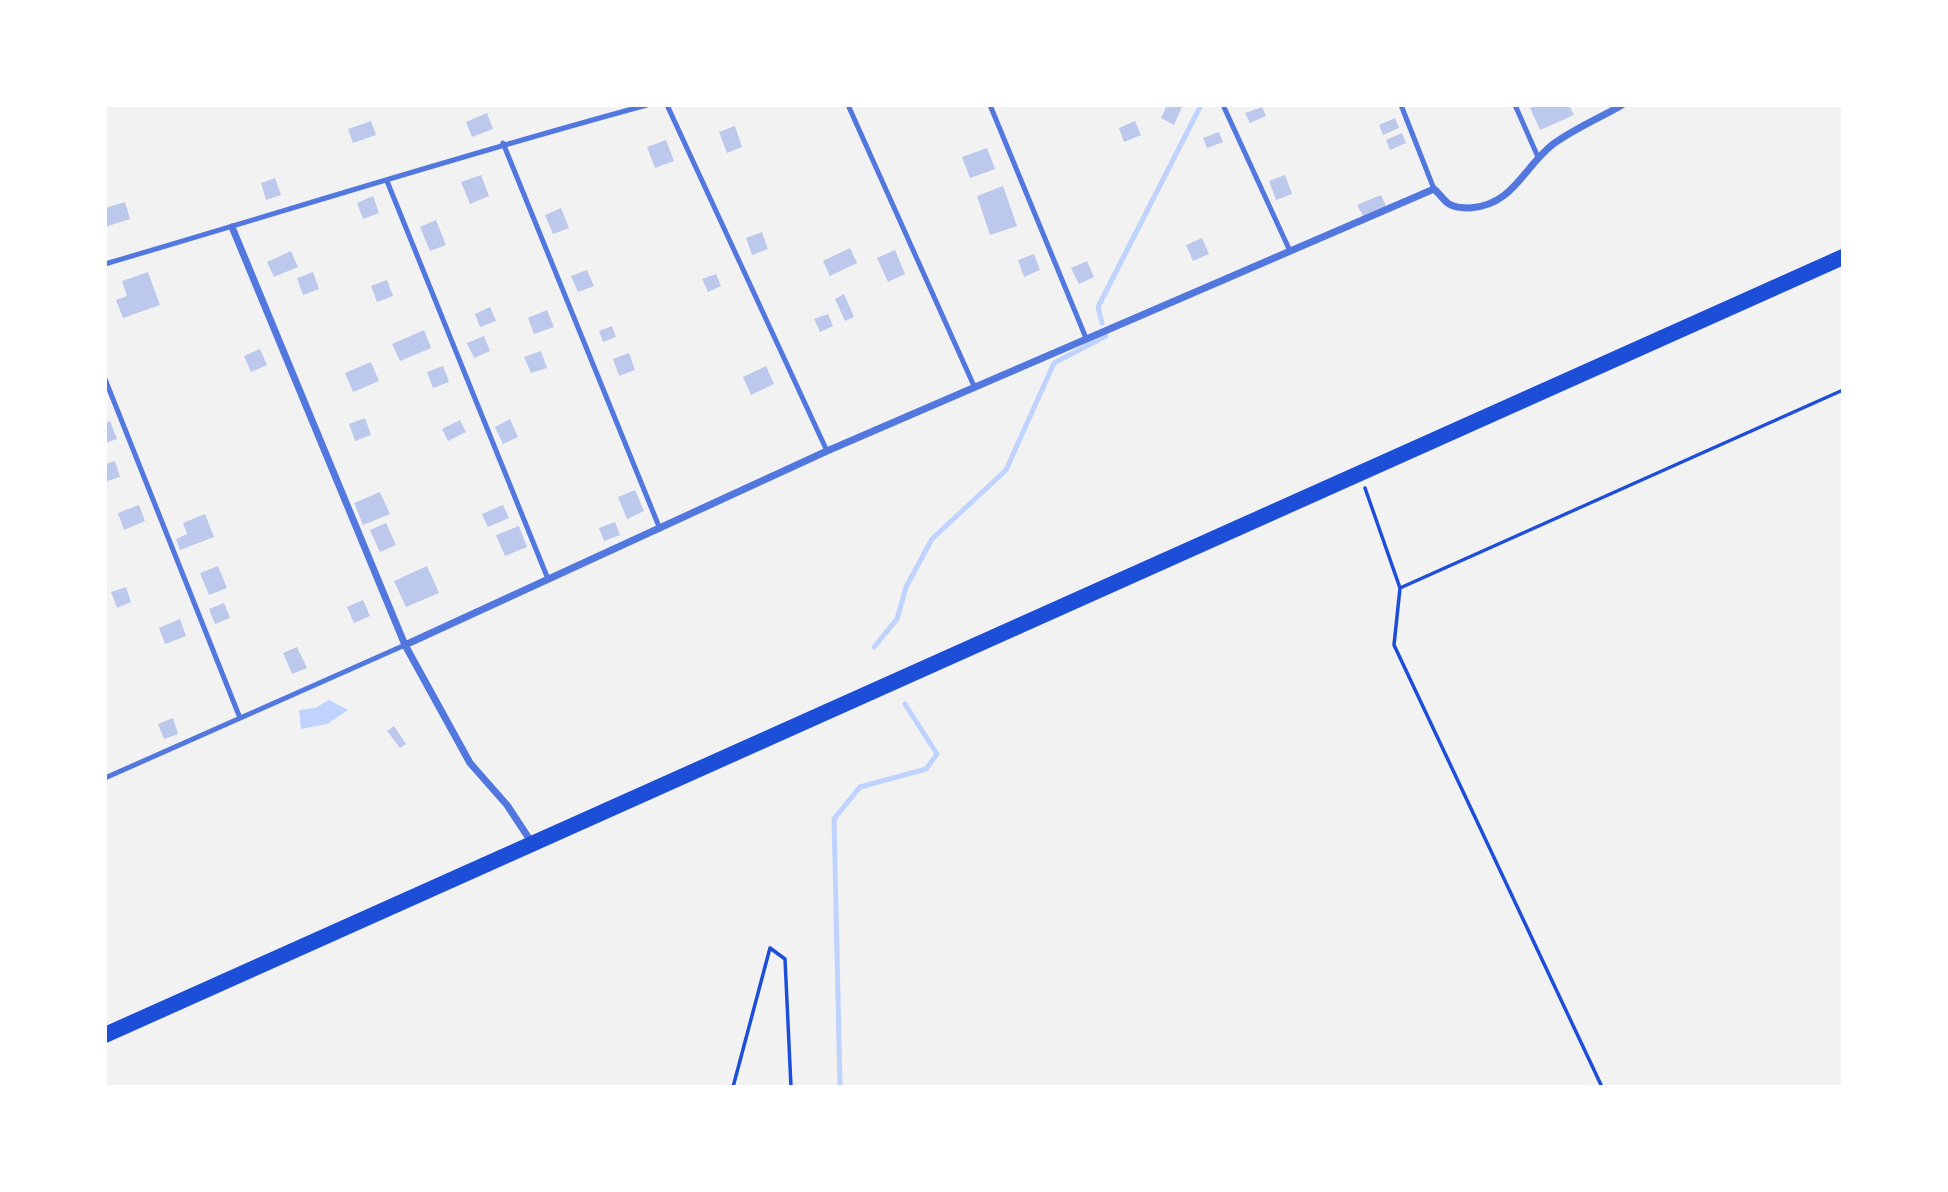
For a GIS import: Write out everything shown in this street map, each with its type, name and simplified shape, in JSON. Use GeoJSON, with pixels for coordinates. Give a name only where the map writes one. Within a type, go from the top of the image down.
{"type":"FeatureCollection","features":[{"type":"Feature","properties":{"kind":"main road"},"geometry":{"type":"LineString","coordinates":[[105,1035],[1843,257]]}},
{"type":"Feature","properties":{"kind":"street"},"geometry":{"type":"LineString","coordinates":[[405,645],[827,451],[1434,188],[1450,205],[1465,208],[1484,207],[1505,196],[1522,181],[1538,157],[1558,141],[1622,105]]}},
{"type":"Feature","properties":{"kind":"street"},"geometry":{"type":"LineString","coordinates":[[232,227],[405,645],[470,763],[507,805],[533,844]]}},
{"type":"Feature","properties":{"kind":"lane"},"geometry":{"type":"LineString","coordinates":[[105,264],[387,181],[503,143],[647,105]]}},
{"type":"Feature","properties":{"kind":"lane"},"geometry":{"type":"LineString","coordinates":[[667,105],[827,451]]}},
{"type":"Feature","properties":{"kind":"lane"},"geometry":{"type":"LineString","coordinates":[[848,105],[974,386]]}},
{"type":"Feature","properties":{"kind":"lane"},"geometry":{"type":"LineString","coordinates":[[990,105],[1086,338]]}},
{"type":"Feature","properties":{"kind":"lane"},"geometry":{"type":"LineString","coordinates":[[1223,105],[1290,251]]}},
{"type":"Feature","properties":{"kind":"lane"},"geometry":{"type":"LineString","coordinates":[[1401,105],[1434,188]]}},
{"type":"Feature","properties":{"kind":"lane"},"geometry":{"type":"LineString","coordinates":[[1515,105],[1538,157]]}},
{"type":"Feature","properties":{"kind":"lane"},"geometry":{"type":"LineString","coordinates":[[503,143],[660,529]]}},
{"type":"Feature","properties":{"kind":"lane"},"geometry":{"type":"LineString","coordinates":[[387,181],[548,579]]}},
{"type":"Feature","properties":{"kind":"lane"},"geometry":{"type":"LineString","coordinates":[[105,379],[240,718]]}},
{"type":"Feature","properties":{"kind":"lane"},"geometry":{"type":"LineString","coordinates":[[105,778],[405,645]]}},
{"type":"Feature","properties":{"kind":"path"},"geometry":{"type":"LineString","coordinates":[[1400,588],[1843,390]]}},
{"type":"Feature","properties":{"kind":"path"},"geometry":{"type":"LineString","coordinates":[[1360,473],[1400,588],[1394,645],[1602,1087]]}},
{"type":"Feature","properties":{"kind":"path"},"geometry":{"type":"LineString","coordinates":[[733,1087],[770,948],[785,959],[791,1087]]}},
{"type":"Feature","properties":{"kind":"water"},"geometry":{"type":"Polygon","coordinates":[[[329,700],[348,710],[327,724],[301,729],[299,710],[315,708],[329,700]]]}},
{"type":"Feature","properties":{"kind":"building"},"geometry":{"type":"Polygon","coordinates":[[[1167,105],[1183,105],[1174,125],[1161,118],[1167,105]]]}},
{"type":"Feature","properties":{"kind":"building"},"geometry":{"type":"Polygon","coordinates":[[[1537,105],[1569,105],[1574,115],[1540,130],[1530,108],[1537,105]]]}},
{"type":"Feature","properties":{"kind":"building"},"geometry":{"type":"Polygon","coordinates":[[[1262,107],[1266,116],[1250,123],[1245,113],[1262,107]]]}},
{"type":"Feature","properties":{"kind":"building"},"geometry":{"type":"Polygon","coordinates":[[[487,113],[493,129],[472,137],[466,122],[487,113]]]}},
{"type":"Feature","properties":{"kind":"building"},"geometry":{"type":"Polygon","coordinates":[[[1395,118],[1399,128],[1383,135],[1379,125],[1395,118]]]}},
{"type":"Feature","properties":{"kind":"building"},"geometry":{"type":"Polygon","coordinates":[[[371,121],[376,135],[353,143],[348,129],[371,121]]]}},
{"type":"Feature","properties":{"kind":"building"},"geometry":{"type":"Polygon","coordinates":[[[1135,121],[1141,135],[1124,142],[1119,128],[1135,121]]]}},
{"type":"Feature","properties":{"kind":"building"},"geometry":{"type":"Polygon","coordinates":[[[735,126],[742,147],[727,153],[719,132],[735,126]]]}},
{"type":"Feature","properties":{"kind":"building"},"geometry":{"type":"Polygon","coordinates":[[[1219,132],[1223,142],[1207,148],[1203,138],[1219,132]]]}},
{"type":"Feature","properties":{"kind":"building"},"geometry":{"type":"Polygon","coordinates":[[[1402,133],[1406,143],[1390,150],[1386,140],[1402,133]]]}},
{"type":"Feature","properties":{"kind":"building"},"geometry":{"type":"Polygon","coordinates":[[[666,140],[674,161],[655,168],[647,147],[666,140]]]}},
{"type":"Feature","properties":{"kind":"building"},"geometry":{"type":"Polygon","coordinates":[[[987,148],[995,169],[970,178],[962,157],[987,148]]]}},
{"type":"Feature","properties":{"kind":"building"},"geometry":{"type":"Polygon","coordinates":[[[481,175],[489,196],[470,204],[461,182],[481,175]]]}},
{"type":"Feature","properties":{"kind":"building"},"geometry":{"type":"Polygon","coordinates":[[[1285,175],[1292,194],[1276,200],[1269,181],[1285,175]]]}},
{"type":"Feature","properties":{"kind":"building"},"geometry":{"type":"Polygon","coordinates":[[[275,178],[281,195],[266,200],[261,183],[275,178]]]}},
{"type":"Feature","properties":{"kind":"building"},"geometry":{"type":"Polygon","coordinates":[[[1003,186],[1017,226],[990,235],[977,196],[1003,186]]]}},
{"type":"Feature","properties":{"kind":"building"},"geometry":{"type":"Polygon","coordinates":[[[1381,195],[1386,206],[1363,216],[1357,205],[1381,195]]]}},
{"type":"Feature","properties":{"kind":"building"},"geometry":{"type":"Polygon","coordinates":[[[373,196],[379,213],[363,219],[357,203],[373,196]]]}},
{"type":"Feature","properties":{"kind":"building"},"geometry":{"type":"Polygon","coordinates":[[[125,202],[130,219],[105,227],[105,208],[125,202]]]}},
{"type":"Feature","properties":{"kind":"building"},"geometry":{"type":"Polygon","coordinates":[[[561,208],[569,228],[553,234],[545,215],[561,208]]]}},
{"type":"Feature","properties":{"kind":"building"},"geometry":{"type":"Polygon","coordinates":[[[436,220],[446,245],[430,251],[420,227],[436,220]]]}},
{"type":"Feature","properties":{"kind":"building"},"geometry":{"type":"Polygon","coordinates":[[[762,232],[768,249],[752,255],[746,238],[762,232]]]}},
{"type":"Feature","properties":{"kind":"building"},"geometry":{"type":"Polygon","coordinates":[[[1202,238],[1209,254],[1193,261],[1186,245],[1202,238]]]}},
{"type":"Feature","properties":{"kind":"building"},"geometry":{"type":"Polygon","coordinates":[[[850,248],[857,263],[830,276],[823,261],[850,248]]]}},
{"type":"Feature","properties":{"kind":"building"},"geometry":{"type":"Polygon","coordinates":[[[895,250],[905,274],[888,282],[877,258],[895,250]]]}},
{"type":"Feature","properties":{"kind":"building"},"geometry":{"type":"Polygon","coordinates":[[[291,251],[298,267],[274,277],[267,262],[291,251]]]}},
{"type":"Feature","properties":{"kind":"building"},"geometry":{"type":"Polygon","coordinates":[[[1034,254],[1040,270],[1024,277],[1018,260],[1034,254]]]}},
{"type":"Feature","properties":{"kind":"building"},"geometry":{"type":"Polygon","coordinates":[[[1087,261],[1094,277],[1079,284],[1071,268],[1087,261]]]}},
{"type":"Feature","properties":{"kind":"building"},"geometry":{"type":"Polygon","coordinates":[[[587,270],[594,286],[578,292],[571,276],[587,270]]]}},
{"type":"Feature","properties":{"kind":"building"},"geometry":{"type":"Polygon","coordinates":[[[148,272],[160,305],[123,318],[116,300],[127,296],[122,281],[148,272]]]}},
{"type":"Feature","properties":{"kind":"building"},"geometry":{"type":"Polygon","coordinates":[[[313,272],[319,289],[303,295],[297,278],[313,272]]]}},
{"type":"Feature","properties":{"kind":"building"},"geometry":{"type":"Polygon","coordinates":[[[716,274],[721,286],[708,292],[702,279],[716,274]]]}},
{"type":"Feature","properties":{"kind":"building"},"geometry":{"type":"Polygon","coordinates":[[[387,280],[393,296],[377,302],[371,286],[387,280]]]}},
{"type":"Feature","properties":{"kind":"building"},"geometry":{"type":"Polygon","coordinates":[[[844,294],[854,317],[845,321],[835,299],[844,294]]]}},
{"type":"Feature","properties":{"kind":"building"},"geometry":{"type":"Polygon","coordinates":[[[490,307],[496,321],[480,327],[475,314],[490,307]]]}},
{"type":"Feature","properties":{"kind":"building"},"geometry":{"type":"Polygon","coordinates":[[[547,310],[554,327],[534,334],[528,318],[547,310]]]}},
{"type":"Feature","properties":{"kind":"building"},"geometry":{"type":"Polygon","coordinates":[[[828,314],[833,326],[820,332],[814,319],[828,314]]]}},
{"type":"Feature","properties":{"kind":"building"},"geometry":{"type":"Polygon","coordinates":[[[612,326],[616,337],[603,342],[599,331],[612,326]]]}},
{"type":"Feature","properties":{"kind":"building"},"geometry":{"type":"Polygon","coordinates":[[[424,330],[431,348],[400,361],[392,344],[424,330]]]}},
{"type":"Feature","properties":{"kind":"building"},"geometry":{"type":"Polygon","coordinates":[[[484,336],[490,351],[474,358],[467,343],[484,336]]]}},
{"type":"Feature","properties":{"kind":"building"},"geometry":{"type":"Polygon","coordinates":[[[260,349],[267,365],[251,372],[244,356],[260,349]]]}},
{"type":"Feature","properties":{"kind":"building"},"geometry":{"type":"Polygon","coordinates":[[[541,351],[547,368],[531,373],[524,357],[541,351]]]}},
{"type":"Feature","properties":{"kind":"building"},"geometry":{"type":"Polygon","coordinates":[[[629,353],[635,370],[619,376],[613,359],[629,353]]]}},
{"type":"Feature","properties":{"kind":"building"},"geometry":{"type":"Polygon","coordinates":[[[371,362],[379,381],[353,392],[345,373],[371,362]]]}},
{"type":"Feature","properties":{"kind":"building"},"geometry":{"type":"Polygon","coordinates":[[[443,366],[449,382],[433,388],[427,372],[443,366]]]}},
{"type":"Feature","properties":{"kind":"building"},"geometry":{"type":"Polygon","coordinates":[[[766,366],[774,384],[751,395],[743,377],[766,366]]]}},
{"type":"Feature","properties":{"kind":"building"},"geometry":{"type":"Polygon","coordinates":[[[365,418],[371,435],[355,441],[349,424],[365,418]]]}},
{"type":"Feature","properties":{"kind":"building"},"geometry":{"type":"Polygon","coordinates":[[[510,419],[518,437],[503,444],[495,427],[510,419]]]}},
{"type":"Feature","properties":{"kind":"building"},"geometry":{"type":"Polygon","coordinates":[[[460,420],[466,432],[448,441],[442,429],[460,420]]]}},
{"type":"Feature","properties":{"kind":"building"},"geometry":{"type":"Polygon","coordinates":[[[110,421],[117,439],[105,443],[105,423],[110,421]]]}},
{"type":"Feature","properties":{"kind":"building"},"geometry":{"type":"Polygon","coordinates":[[[115,461],[120,477],[105,482],[105,464],[115,461]]]}},
{"type":"Feature","properties":{"kind":"building"},"geometry":{"type":"Polygon","coordinates":[[[635,490],[644,511],[627,519],[618,497],[635,490]]]}},
{"type":"Feature","properties":{"kind":"building"},"geometry":{"type":"Polygon","coordinates":[[[380,492],[390,514],[363,525],[354,503],[380,492]]]}},
{"type":"Feature","properties":{"kind":"building"},"geometry":{"type":"Polygon","coordinates":[[[139,505],[145,521],[124,530],[118,513],[139,505]]]}},
{"type":"Feature","properties":{"kind":"building"},"geometry":{"type":"Polygon","coordinates":[[[503,505],[509,518],[488,527],[482,514],[503,505]]]}},
{"type":"Feature","properties":{"kind":"building"},"geometry":{"type":"Polygon","coordinates":[[[205,514],[214,537],[180,550],[176,539],[187,534],[183,523],[205,514]]]}},
{"type":"Feature","properties":{"kind":"building"},"geometry":{"type":"Polygon","coordinates":[[[615,522],[620,535],[604,541],[599,528],[615,522]]]}},
{"type":"Feature","properties":{"kind":"building"},"geometry":{"type":"Polygon","coordinates":[[[386,523],[396,545],[380,552],[370,530],[386,523]]]}},
{"type":"Feature","properties":{"kind":"building"},"geometry":{"type":"Polygon","coordinates":[[[519,526],[527,547],[505,556],[496,535],[519,526]]]}},
{"type":"Feature","properties":{"kind":"building"},"geometry":{"type":"Polygon","coordinates":[[[218,566],[227,588],[209,595],[200,573],[218,566]]]}},
{"type":"Feature","properties":{"kind":"building"},"geometry":{"type":"Polygon","coordinates":[[[427,566],[439,593],[406,607],[394,581],[427,566]]]}},
{"type":"Feature","properties":{"kind":"building"},"geometry":{"type":"Polygon","coordinates":[[[126,587],[131,602],[117,608],[111,592],[126,587]]]}},
{"type":"Feature","properties":{"kind":"building"},"geometry":{"type":"Polygon","coordinates":[[[363,600],[370,616],[354,623],[347,607],[363,600]]]}},
{"type":"Feature","properties":{"kind":"building"},"geometry":{"type":"Polygon","coordinates":[[[224,603],[230,618],[215,624],[209,609],[224,603]]]}},
{"type":"Feature","properties":{"kind":"building"},"geometry":{"type":"Polygon","coordinates":[[[180,619],[186,636],[165,644],[159,628],[180,619]]]}},
{"type":"Feature","properties":{"kind":"building"},"geometry":{"type":"Polygon","coordinates":[[[297,647],[307,668],[292,674],[283,653],[297,647]]]}},
{"type":"Feature","properties":{"kind":"building"},"geometry":{"type":"Polygon","coordinates":[[[173,718],[178,734],[164,739],[158,724],[173,718]]]}},
{"type":"Feature","properties":{"kind":"building"},"geometry":{"type":"Polygon","coordinates":[[[394,726],[406,744],[400,748],[387,731],[394,726]]]}},
{"type":"Feature","properties":{"kind":"waterway"},"geometry":{"type":"LineString","coordinates":[[1102,323],[1098,307],[1201,105]]}},
{"type":"Feature","properties":{"kind":"waterway"},"geometry":{"type":"LineString","coordinates":[[874,647],[897,619],[906,587],[932,539],[1006,470],[1054,363],[1106,336]]}},
{"type":"Feature","properties":{"kind":"waterway"},"geometry":{"type":"LineString","coordinates":[[840,1087],[834,819],[860,787],[926,769],[937,754],[905,704]]}}]}
